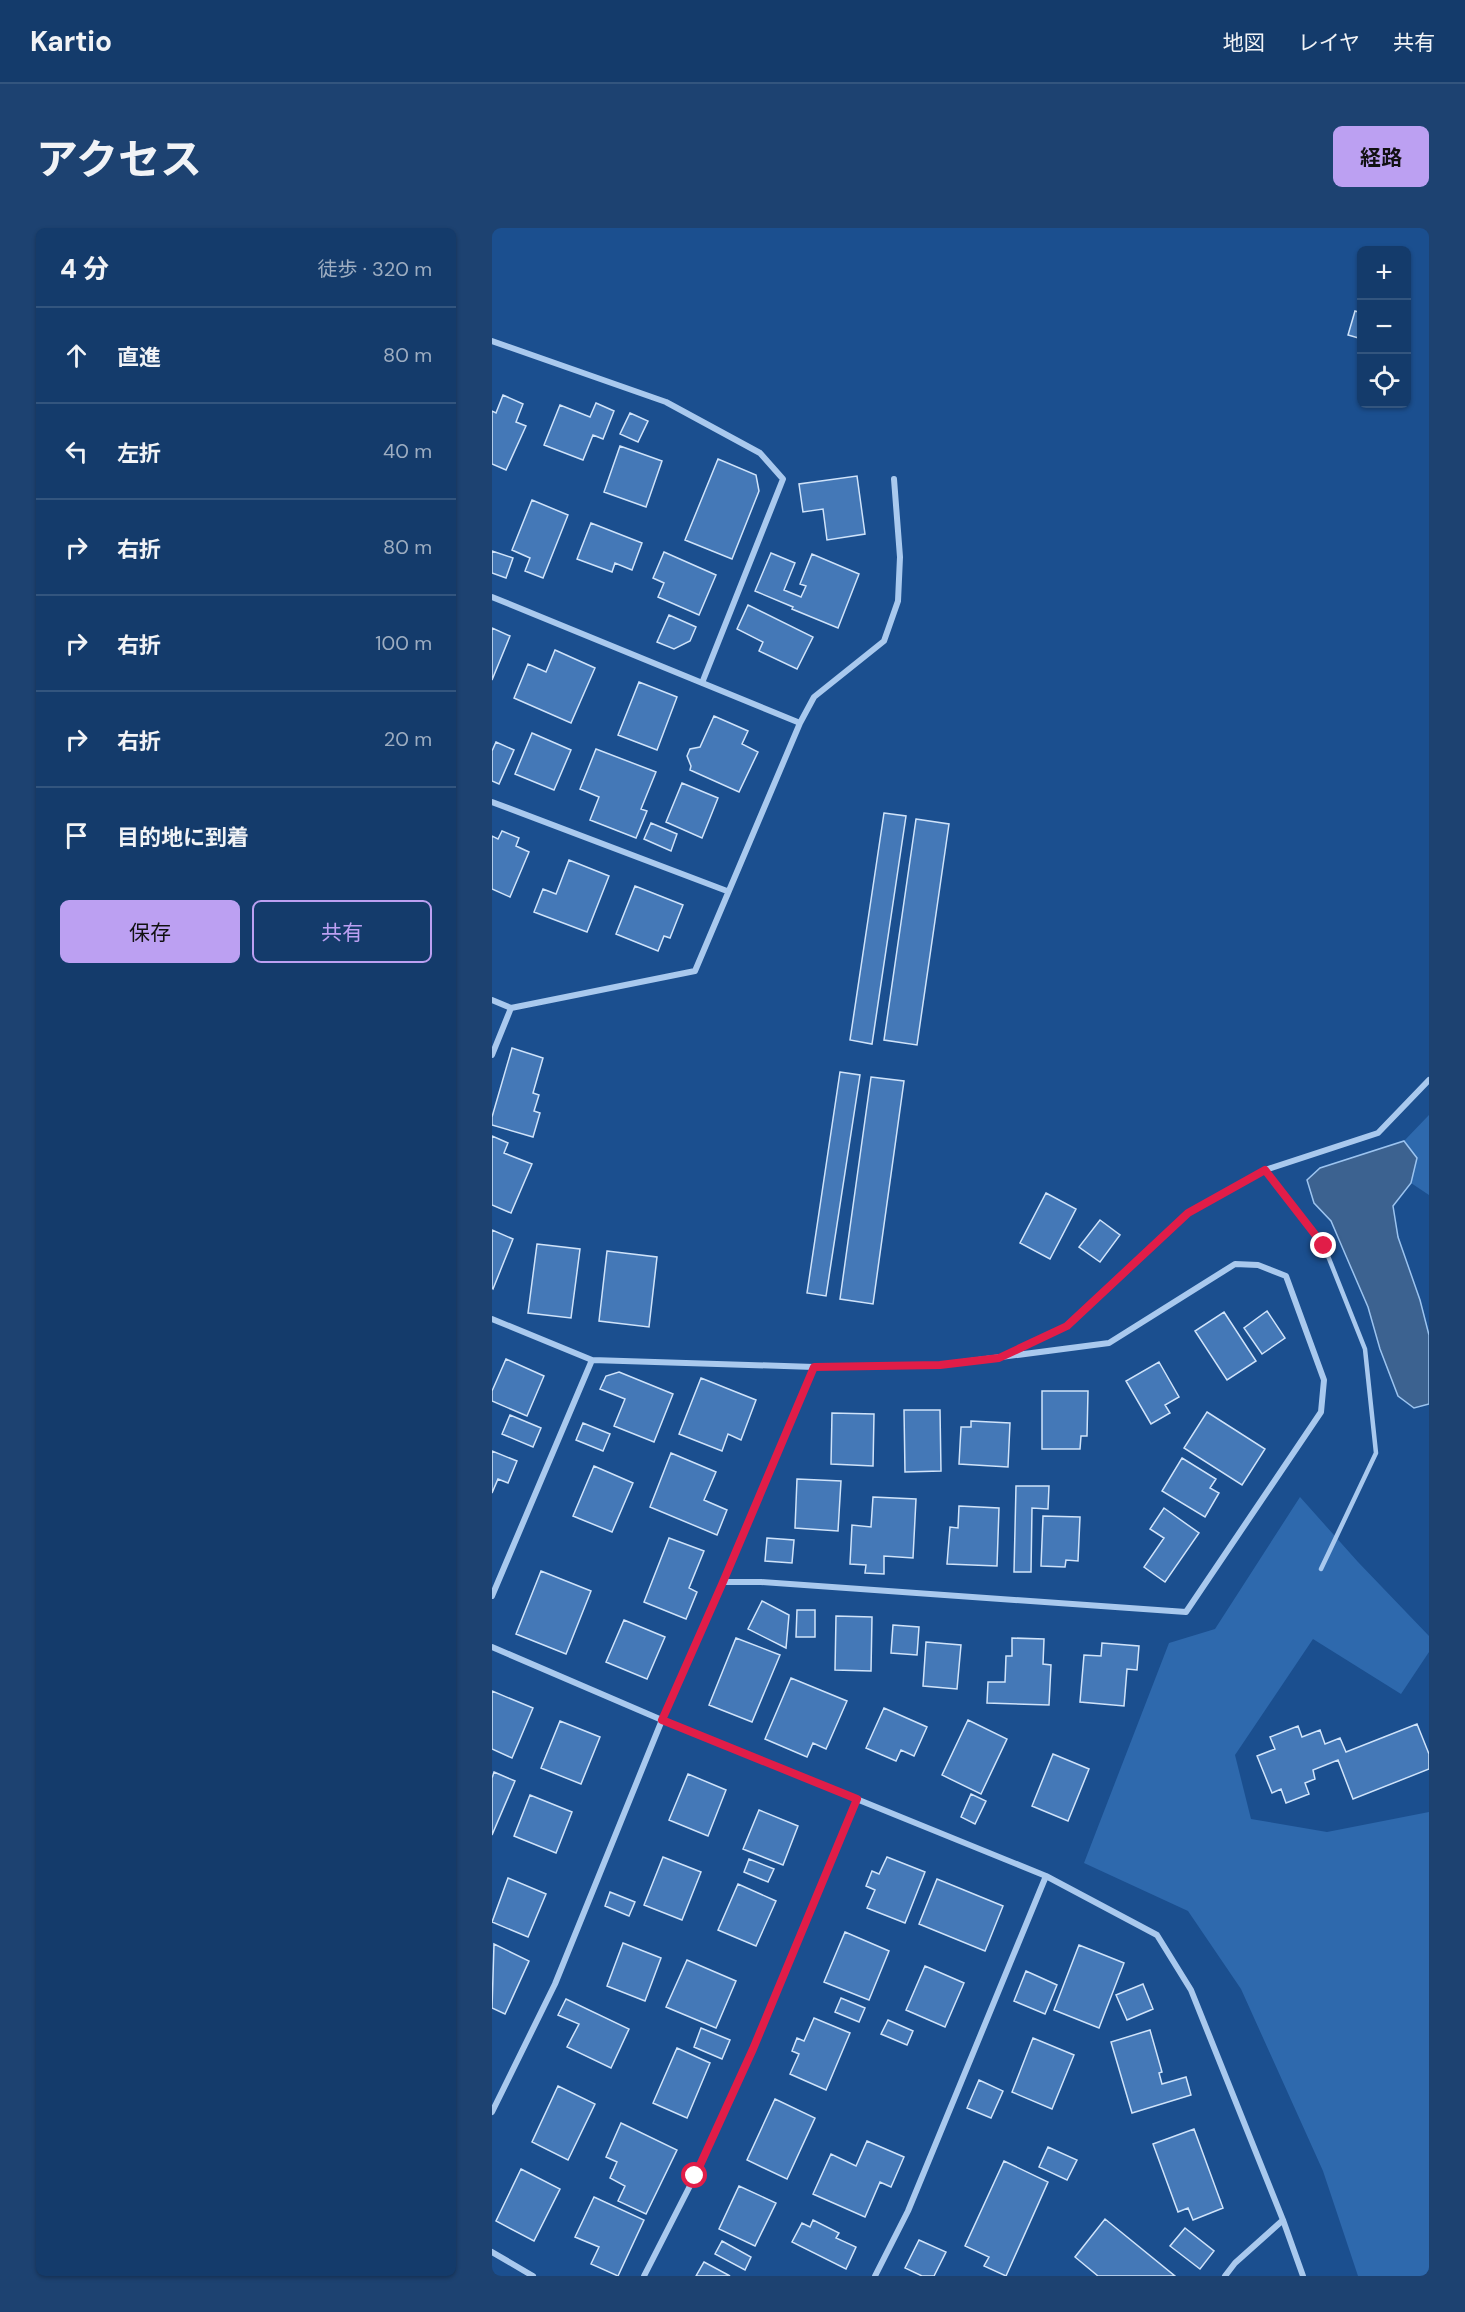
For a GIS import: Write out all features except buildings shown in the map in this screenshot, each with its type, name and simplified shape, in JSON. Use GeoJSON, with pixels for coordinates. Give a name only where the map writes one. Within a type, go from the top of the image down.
{"type":"FeatureCollection","features":[{"type":"Feature","properties":{"kind":"street"},"geometry":{"type":"LineString","coordinates":[[492,341],[666,402],[760,453],[783,478],[702,683]]}},
{"type":"Feature","properties":{"kind":"street"},"geometry":{"type":"LineString","coordinates":[[492,1000],[511,1008],[695,971],[727,891],[800,723],[814,697],[884,641],[898,601],[900,557],[894,479]]}},
{"type":"Feature","properties":{"kind":"street"},"geometry":{"type":"LineString","coordinates":[[492,597],[800,723]]}},
{"type":"Feature","properties":{"kind":"street"},"geometry":{"type":"LineString","coordinates":[[492,802],[727,891]]}},
{"type":"Feature","properties":{"kind":"street"},"geometry":{"type":"LineString","coordinates":[[492,1054],[511,1008]]}},
{"type":"Feature","properties":{"kind":"street"},"geometry":{"type":"LineString","coordinates":[[999,1358],[1067,1326],[1188,1213],[1265,1170],[1378,1132],[1429,1080]]}},
{"type":"Feature","properties":{"kind":"street"},"geometry":{"type":"LineString","coordinates":[[492,1319],[592,1360],[814,1367],[940,1365],[1109,1343],[1235,1264],[1258,1265],[1286,1276],[1324,1380],[1321,1412],[1186,1612],[784,1584],[723,1582]]}},
{"type":"Feature","properties":{"kind":"street"},"geometry":{"type":"LineString","coordinates":[[492,1596],[592,1360]]}},
{"type":"Feature","properties":{"kind":"street"},"geometry":{"type":"LineString","coordinates":[[492,2112],[555,1984],[662,1720],[814,1367]]}},
{"type":"Feature","properties":{"kind":"street"},"geometry":{"type":"LineString","coordinates":[[492,1647],[662,1720],[1046,1876],[1157,1935],[1191,1990],[1303,2276]]}},
{"type":"Feature","properties":{"kind":"street"},"geometry":{"type":"LineString","coordinates":[[644,2276],[695,2176],[753,2049],[857,1799]]}},
{"type":"Feature","properties":{"kind":"street"},"geometry":{"type":"LineString","coordinates":[[875,2276],[908,2211],[1046,1876]]}},
{"type":"Feature","properties":{"kind":"street"},"geometry":{"type":"LineString","coordinates":[[1225,2276],[1283,2220]]}},
{"type":"Feature","properties":{"kind":"street"},"geometry":{"type":"LineString","coordinates":[[492,2252],[534,2276]]}},
{"type":"Feature","properties":{"kind":"lane"},"geometry":{"type":"LineString","coordinates":[[1265,1170],[1324,1246],[1365,1349],[1376,1454],[1321,1569]]}},
{"type":"Feature","properties":{"kind":"shaded area"},"geometry":{"type":"Polygon","coordinates":[[[1429,1115],[1429,1195],[1411,1183],[1417,1158],[1404,1141],[1429,1115]]]}},
{"type":"Feature","properties":{"kind":"shaded area"},"geometry":{"type":"Polygon","coordinates":[[[1404,1141],[1417,1158],[1411,1183],[1393,1206],[1398,1237],[1420,1300],[1429,1335],[1429,1404],[1414,1408],[1398,1396],[1380,1349],[1368,1307],[1331,1221],[1314,1203],[1307,1180],[1320,1168],[1404,1141]]]}},
{"type":"Feature","properties":{"kind":"shaded area"},"geometry":{"type":"Polygon","coordinates":[[[1300,1497],[1429,1636],[1429,1652],[1401,1694],[1313,1639],[1235,1755],[1251,1819],[1327,1832],[1429,1812],[1429,2276],[1358,2276],[1323,2171],[1241,1989],[1188,1911],[1084,1863],[1169,1643],[1215,1629],[1300,1497]]]}},
{"type":"Feature","properties":{"kind":"route"},"geometry":{"type":"LineString","coordinates":[[695,2176],[753,2049],[857,1799],[662,1720],[814,1367],[940,1365],[999,1358],[1067,1326],[1188,1213],[1265,1170],[1324,1246]]}}]}
